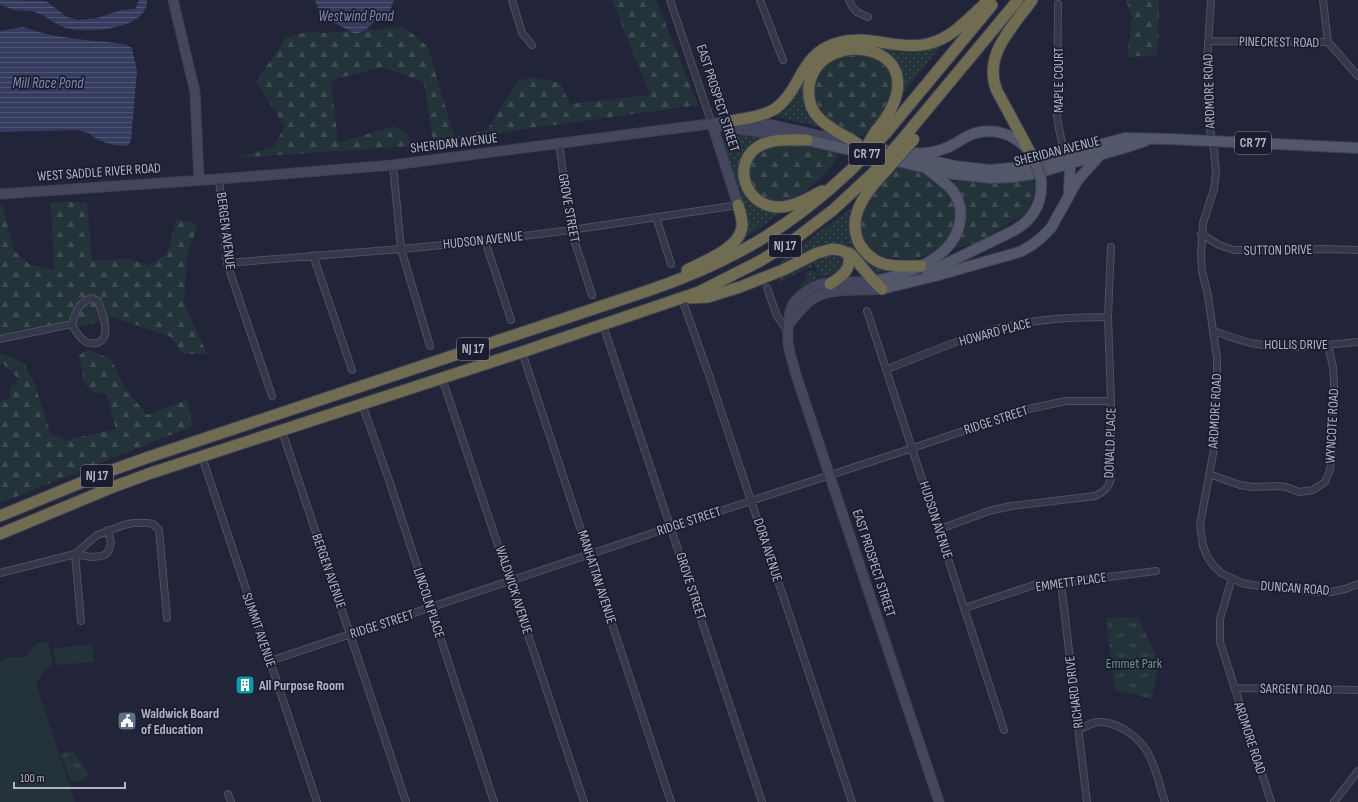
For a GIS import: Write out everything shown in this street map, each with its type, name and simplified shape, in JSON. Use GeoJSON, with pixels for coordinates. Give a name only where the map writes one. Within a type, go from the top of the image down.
{"type":"FeatureCollection","features":[{"type":"Feature","properties":{"kind":"highway"},"geometry":{"type":"LineString","coordinates":[[732,121],[762,115],[778,107],[790,93],[809,61],[828,46],[844,41],[856,40],[912,46],[930,44],[954,32],[989,0]]}},
{"type":"Feature","properties":{"kind":"highway"},"geometry":{"type":"LineString","coordinates":[[881,132],[996,0]]}},
{"type":"Feature","properties":{"kind":"highway","name":"NJ 17"},"geometry":{"type":"LineString","coordinates":[[0,534],[113,487],[683,298],[743,270],[791,242],[877,174],[909,138],[940,94],[1018,0]]}},
{"type":"Feature","properties":{"kind":"highway"},"geometry":{"type":"LineString","coordinates":[[1031,154],[995,85],[993,71],[995,56],[1001,44],[1032,0]]}},
{"type":"Feature","properties":{"kind":"highway"},"geometry":{"type":"LineString","coordinates":[[858,144],[821,121],[812,108],[809,97],[811,79],[817,68],[825,60],[840,52],[857,49],[869,50],[879,53],[891,64],[898,78],[897,95],[881,132]]}},
{"type":"Feature","properties":{"kind":"highway","name":"NJ 17"},"geometry":{"type":"LineString","coordinates":[[0,516],[107,472],[146,458],[647,291],[698,272],[747,249],[793,219],[835,185],[853,168],[881,132]]}},
{"type":"Feature","properties":{"kind":"highway"},"geometry":{"type":"LineString","coordinates":[[807,140],[775,140],[757,147],[745,164],[744,174],[748,189],[754,198],[764,204],[779,207],[795,204],[835,185]]}},
{"type":"Feature","properties":{"kind":"highway"},"geometry":{"type":"LineString","coordinates":[[877,174],[858,210],[854,227],[857,239],[863,250],[877,261],[895,266],[921,266]]}},
{"type":"Feature","properties":{"kind":"highway"},"geometry":{"type":"LineString","coordinates":[[647,291],[719,253],[731,245],[739,236],[742,228],[738,205]]}},
{"type":"Feature","properties":{"kind":"highway"},"geometry":{"type":"LineString","coordinates":[[683,298],[708,297],[740,287],[777,273],[822,251],[836,249],[849,253],[858,260],[879,285]]}},
{"type":"Feature","properties":{"kind":"highway"},"geometry":{"type":"LineString","coordinates":[[830,284],[842,276],[847,269],[850,263],[849,253]]}},
{"type":"Feature","properties":{"kind":"main road"},"geometry":{"type":"LineString","coordinates":[[894,152],[933,152],[945,149],[972,134],[990,131],[1002,133],[1018,140],[1031,154],[1042,180],[1042,193],[1038,208],[1025,224],[1013,232],[911,281]]}},
{"type":"Feature","properties":{"kind":"main road","name":"SHERIDAN AVENUE"},"geometry":{"type":"LineString","coordinates":[[807,140],[965,176],[1003,178],[1037,173],[1125,138],[1358,148]]}},
{"type":"Feature","properties":{"kind":"main road","name":"SHERIDAN AVENUE"},"geometry":{"type":"LineString","coordinates":[[858,144],[956,166],[989,170],[1024,167],[1046,162],[1100,155],[1148,139]]}},
{"type":"Feature","properties":{"kind":"main road"},"geometry":{"type":"LineString","coordinates":[[911,281],[1009,255],[1027,248],[1037,242],[1051,228],[1069,194],[1081,176],[1100,155]]}},
{"type":"Feature","properties":{"kind":"main road"},"geometry":{"type":"LineString","coordinates":[[1067,160],[1070,175],[1069,194]]}},
{"type":"Feature","properties":{"kind":"main road","name":"EAST PROSPECT STREET"},"geometry":{"type":"LineString","coordinates":[[879,285],[898,275],[921,266],[938,255],[951,244],[957,234],[961,218],[958,202],[953,192],[926,168]]}},
{"type":"Feature","properties":{"kind":"main road","name":"EAST PROSPECT STREET"},"geometry":{"type":"LineString","coordinates":[[879,285],[911,281]]}},
{"type":"Feature","properties":{"kind":"street"},"geometry":{"type":"LineString","coordinates":[[173,0],[195,92],[199,180]]}},
{"type":"Feature","properties":{"kind":"street"},"geometry":{"type":"LineString","coordinates":[[512,0],[522,33],[532,45]]}},
{"type":"Feature","properties":{"kind":"street","name":"EAST PROSPECT STREET"},"geometry":{"type":"LineString","coordinates":[[670,0],[738,205]]}},
{"type":"Feature","properties":{"kind":"street"},"geometry":{"type":"LineString","coordinates":[[760,0],[783,60]]}},
{"type":"Feature","properties":{"kind":"street"},"geometry":{"type":"LineString","coordinates":[[849,0],[856,13],[868,17]]}},
{"type":"Feature","properties":{"kind":"street","name":"ARDMORE ROAD"},"geometry":{"type":"LineString","coordinates":[[1211,0],[1208,41],[1207,99],[1216,171],[1214,189],[1203,223],[1201,254],[1202,271],[1217,358],[1217,386],[1215,441],[1200,525],[1202,540],[1207,556],[1221,573],[1232,578],[1220,619],[1220,642],[1271,802]]}},
{"type":"Feature","properties":{"kind":"street"},"geometry":{"type":"LineString","coordinates":[[1323,0],[1328,42]]}},
{"type":"Feature","properties":{"kind":"street","name":"MAPLE COURT"},"geometry":{"type":"LineString","coordinates":[[1058,4],[1057,116],[1067,160]]}},
{"type":"Feature","properties":{"kind":"street","name":"PINECREST ROAD"},"geometry":{"type":"LineString","coordinates":[[1208,41],[1328,42],[1358,76]]}},
{"type":"Feature","properties":{"kind":"street","name":"SHERIDAN AVENUE"},"geometry":{"type":"LineString","coordinates":[[199,180],[393,165],[732,121],[773,125],[858,144]]}},
{"type":"Feature","properties":{"kind":"street","name":"SHERIDAN AVENUE"},"geometry":{"type":"LineString","coordinates":[[712,124],[733,129],[770,133],[807,140]]}},
{"type":"Feature","properties":{"kind":"street","name":"GROVE STREET"},"geometry":{"type":"LineString","coordinates":[[559,143],[571,230],[592,295]]}},
{"type":"Feature","properties":{"kind":"street"},"geometry":{"type":"LineString","coordinates":[[393,165],[401,249],[430,346]]}},
{"type":"Feature","properties":{"kind":"street","name":"BERGEN AVENUE"},"geometry":{"type":"LineString","coordinates":[[220,179],[227,263],[272,396]]}},
{"type":"Feature","properties":{"kind":"street","name":"WEST SADDLE RIVER ROAD"},"geometry":{"type":"LineString","coordinates":[[0,194],[199,180]]}},
{"type":"Feature","properties":{"kind":"street","name":"HUDSON AVENUE"},"geometry":{"type":"LineString","coordinates":[[227,263],[485,241],[571,230],[738,205]]}},
{"type":"Feature","properties":{"kind":"street"},"geometry":{"type":"LineString","coordinates":[[656,217],[671,264]]}},
{"type":"Feature","properties":{"kind":"street","name":"SUTTON DRIVE"},"geometry":{"type":"LineString","coordinates":[[1202,234],[1219,245],[1234,250],[1358,250]]}},
{"type":"Feature","properties":{"kind":"street"},"geometry":{"type":"LineString","coordinates":[[485,241],[511,320]]}},
{"type":"Feature","properties":{"kind":"street","name":"DONALD PLACE"},"geometry":{"type":"LineString","coordinates":[[940,530],[989,511],[1010,506],[1094,496],[1106,489],[1111,478],[1111,401],[1108,317],[1111,247]]}},
{"type":"Feature","properties":{"kind":"street"},"geometry":{"type":"LineString","coordinates":[[313,256],[352,370]]}},
{"type":"Feature","properties":{"kind":"street","name":"EAST PROSPECT STREET"},"geometry":{"type":"LineString","coordinates":[[879,285],[830,284],[817,286],[808,291],[791,309],[789,346],[795,372],[939,802]]}},
{"type":"Feature","properties":{"kind":"street","name":"EAST PROSPECT STREET"},"geometry":{"type":"LineString","coordinates":[[789,328],[807,303],[819,295],[835,291],[879,285]]}},
{"type":"Feature","properties":{"kind":"street","name":"EAST PROSPECT STREET"},"geometry":{"type":"LineString","coordinates":[[767,288],[776,313],[789,328]]}},
{"type":"Feature","properties":{"kind":"street"},"geometry":{"type":"LineString","coordinates":[[91,298],[98,301],[103,315],[105,331],[101,342],[86,342],[78,334],[72,324],[78,307],[83,302],[91,298]]}},
{"type":"Feature","properties":{"kind":"street","name":"DORA AVENUE"},"geometry":{"type":"LineString","coordinates":[[683,298],[852,802]]}},
{"type":"Feature","properties":{"kind":"street","name":"HUDSON AVENUE"},"geometry":{"type":"LineString","coordinates":[[867,311],[940,530],[1004,730]]}},
{"type":"Feature","properties":{"kind":"street","name":"HOWARD PLACE"},"geometry":{"type":"LineString","coordinates":[[887,369],[976,335],[999,328],[1046,319],[1070,317],[1108,317]]}},
{"type":"Feature","properties":{"kind":"street"},"geometry":{"type":"LineString","coordinates":[[0,338],[72,324]]}},
{"type":"Feature","properties":{"kind":"street","name":"GROVE STREET"},"geometry":{"type":"LineString","coordinates":[[603,325],[762,802]]}},
{"type":"Feature","properties":{"kind":"street","name":"HOLLIS DRIVE"},"geometry":{"type":"LineString","coordinates":[[1213,331],[1240,340],[1274,346],[1328,345],[1358,342]]}},
{"type":"Feature","properties":{"kind":"street","name":"WYNCOTE ROAD"},"geometry":{"type":"LineString","coordinates":[[1209,474],[1240,485],[1253,487],[1282,487],[1299,492],[1313,490],[1325,482],[1330,470],[1333,444],[1334,382],[1333,367],[1328,345]]}},
{"type":"Feature","properties":{"kind":"street","name":"MANHATTAN AVENUE"},"geometry":{"type":"LineString","coordinates":[[522,352],[671,802]]}},
{"type":"Feature","properties":{"kind":"street","name":"WALDWICK AVENUE"},"geometry":{"type":"LineString","coordinates":[[442,378],[584,802]]}},
{"type":"Feature","properties":{"kind":"street","name":"RIDGE STREET"},"geometry":{"type":"LineString","coordinates":[[270,661],[671,527],[830,476],[999,418],[1053,403],[1066,401],[1111,401]]}},
{"type":"Feature","properties":{"kind":"street","name":"LINCOLN PLACE"},"geometry":{"type":"LineString","coordinates":[[362,404],[390,483],[494,802]]}},
{"type":"Feature","properties":{"kind":"street","name":"BERGEN AVENUE"},"geometry":{"type":"LineString","coordinates":[[282,431],[406,802]]}},
{"type":"Feature","properties":{"kind":"street","name":"SUMMIT AVENUE"},"geometry":{"type":"LineString","coordinates":[[202,457],[317,802]]}},
{"type":"Feature","properties":{"kind":"street"},"geometry":{"type":"LineString","coordinates":[[75,554],[97,535],[108,530],[133,523],[153,524],[159,530],[161,542],[167,618]]}},
{"type":"Feature","properties":{"kind":"street"},"geometry":{"type":"LineString","coordinates":[[0,573],[75,554],[91,557],[102,556],[109,550],[111,543],[108,530]]}},
{"type":"Feature","properties":{"kind":"street"},"geometry":{"type":"LineString","coordinates":[[75,554],[81,621]]}},
{"type":"Feature","properties":{"kind":"street","name":"EMMETT PLACE"},"geometry":{"type":"LineString","coordinates":[[965,608],[1037,584],[1062,583],[1156,571]]}},
{"type":"Feature","properties":{"kind":"street","name":"DUNCAN ROAD"},"geometry":{"type":"LineString","coordinates":[[1232,578],[1252,585],[1317,592],[1332,592],[1358,584]]}},
{"type":"Feature","properties":{"kind":"street","name":"RICHARD DRIVE"},"geometry":{"type":"LineString","coordinates":[[1062,583],[1086,802]]}},
{"type":"Feature","properties":{"kind":"street","name":"SARGENT ROAD"},"geometry":{"type":"LineString","coordinates":[[1235,688],[1358,690]]}},
{"type":"Feature","properties":{"kind":"street"},"geometry":{"type":"LineString","coordinates":[[1079,730],[1094,723],[1102,722],[1119,727],[1137,739],[1149,756],[1165,802]]}},
{"type":"Feature","properties":{"kind":"street"},"geometry":{"type":"LineString","coordinates":[[1334,802],[1358,771]]}},
{"type":"Feature","properties":{"kind":"street"},"geometry":{"type":"LineString","coordinates":[[228,794],[231,802]]}},
{"type":"Feature","properties":{"kind":"green space"},"geometry":{"type":"Polygon","coordinates":[[[612,0],[656,0],[698,105],[433,142],[424,82],[382,67],[331,80],[338,143],[393,126],[408,133],[410,146],[235,158],[273,147],[285,127],[256,82],[286,38],[306,32],[326,33],[404,27],[428,47],[454,137],[487,130],[518,81],[533,77],[560,83],[570,104],[650,95],[612,0]]]}},
{"type":"Feature","properties":{"kind":"green space"},"geometry":{"type":"Polygon","coordinates":[[[1126,0],[1159,0],[1158,55],[1127,57],[1132,17],[1126,0]]]}},
{"type":"Feature","properties":{"kind":"green space"},"geometry":{"type":"Polygon","coordinates":[[[875,47],[923,50],[940,47],[900,97],[900,73],[895,59],[890,54],[875,47]]]}},
{"type":"Feature","properties":{"kind":"green space"},"geometry":{"type":"Polygon","coordinates":[[[842,50],[873,56],[887,65],[892,75],[893,90],[887,103],[873,127],[862,136],[840,129],[827,120],[818,106],[809,86],[823,58],[842,50]]]}},
{"type":"Feature","properties":{"kind":"green space"},"geometry":{"type":"Polygon","coordinates":[[[808,74],[805,84],[810,112],[819,127],[770,115],[808,74]]]}},
{"type":"Feature","properties":{"kind":"green space"},"geometry":{"type":"Polygon","coordinates":[[[734,132],[766,137],[769,210],[780,213],[741,241],[745,214],[724,145],[730,135],[734,132]]]}},
{"type":"Feature","properties":{"kind":"green space"},"geometry":{"type":"Polygon","coordinates":[[[772,141],[817,147],[839,153],[827,171],[800,194],[790,199],[779,201],[769,200],[762,198],[755,191],[750,180],[749,172],[753,154],[772,141]]]}},
{"type":"Feature","properties":{"kind":"green space"},"geometry":{"type":"Polygon","coordinates":[[[896,166],[928,175],[941,183],[995,178],[1032,171],[1035,189],[1028,212],[976,243],[911,259],[884,257],[873,252],[865,242],[860,226],[861,208],[896,166]]]}},
{"type":"Feature","properties":{"kind":"green space"},"geometry":{"type":"Polygon","coordinates":[[[51,202],[87,202],[92,261],[130,258],[148,266],[167,253],[177,219],[198,225],[187,254],[184,303],[207,354],[183,354],[169,336],[112,317],[81,327],[45,328],[0,335],[0,204],[2,204],[14,251],[29,264],[54,270],[51,202]]]}},
{"type":"Feature","properties":{"kind":"green space"},"geometry":{"type":"Polygon","coordinates":[[[849,209],[853,211],[854,241],[894,271],[874,277],[863,260],[855,252],[846,246],[837,244],[827,244],[818,247],[781,265],[781,261],[849,209]]]}},
{"type":"Feature","properties":{"kind":"green space"},"geometry":{"type":"Polygon","coordinates":[[[829,253],[842,256],[845,262],[841,268],[835,272],[820,278],[812,260],[829,253]]]}},
{"type":"Feature","properties":{"kind":"green space"},"geometry":{"type":"Polygon","coordinates":[[[811,261],[813,267],[778,283],[781,276],[811,261]]]}},
{"type":"Feature","properties":{"kind":"green space"},"geometry":{"type":"Polygon","coordinates":[[[812,270],[816,272],[818,276],[817,279],[802,287],[790,299],[807,277],[806,272],[812,270]]]}},
{"type":"Feature","properties":{"kind":"green space"},"geometry":{"type":"Polygon","coordinates":[[[87,349],[111,359],[125,388],[147,415],[187,400],[193,426],[0,503],[0,401],[10,398],[10,388],[19,379],[2,363],[0,366],[0,353],[24,363],[35,385],[51,434],[66,440],[116,429],[106,393],[93,392],[85,384],[79,356],[87,349]]]}},
{"type":"Feature","properties":{"kind":"green space","name":"Emmet Park"},"geometry":{"type":"Polygon","coordinates":[[[1138,617],[1155,654],[1157,671],[1152,699],[1115,690],[1106,618],[1138,617]]]}},
{"type":"Feature","properties":{"kind":"green space"},"geometry":{"type":"Polygon","coordinates":[[[48,641],[53,665],[44,671],[36,683],[75,802],[0,802],[0,662],[11,657],[25,657],[37,643],[48,641]]]}},
{"type":"Feature","properties":{"kind":"green space"},"geometry":{"type":"Polygon","coordinates":[[[92,644],[94,662],[56,665],[54,648],[92,644]]]}},
{"type":"Feature","properties":{"kind":"green space"},"geometry":{"type":"Polygon","coordinates":[[[73,751],[88,773],[80,782],[70,780],[61,753],[73,751]]]}},
{"type":"Feature","properties":{"kind":"water"},"geometry":{"type":"Polygon","coordinates":[[[0,0],[46,1],[67,17],[78,20],[97,18],[121,10],[135,9],[139,0],[147,0],[145,10],[138,18],[127,24],[99,30],[85,30],[63,27],[35,12],[15,10],[0,5],[0,0]]]}},
{"type":"Feature","properties":{"kind":"water","name":"Westwind Pond"},"geometry":{"type":"Polygon","coordinates":[[[315,0],[394,0],[387,19],[383,16],[376,17],[368,28],[355,34],[331,21],[324,22],[315,0]]]}},
{"type":"Feature","properties":{"kind":"water","name":"Mill Race Pond"},"geometry":{"type":"Polygon","coordinates":[[[23,27],[60,37],[124,44],[132,48],[137,71],[131,140],[128,146],[106,143],[88,133],[76,130],[0,132],[0,31],[23,27]]]}},
{"type":"Feature","properties":{"kind":"place","name":"All Purpose Room"},"geometry":{"type":"Point","coordinates":[245,685]}},
{"type":"Feature","properties":{"kind":"place","name":"Waldwick Board of Education"},"geometry":{"type":"Point","coordinates":[127,721]}}]}
